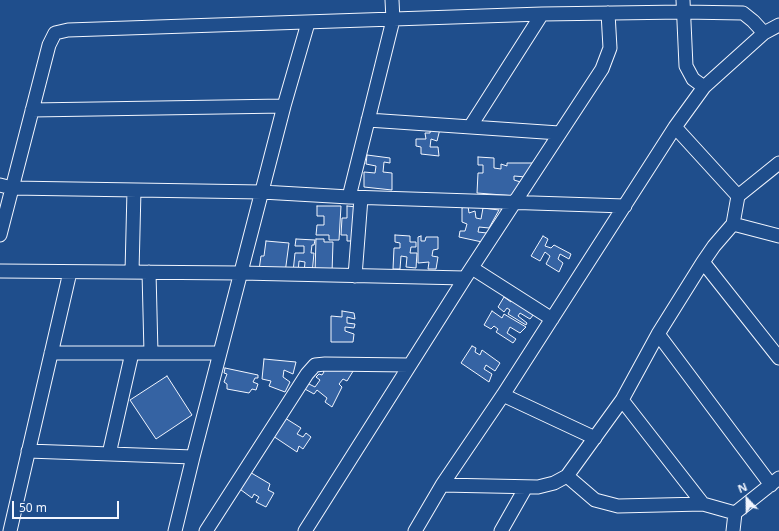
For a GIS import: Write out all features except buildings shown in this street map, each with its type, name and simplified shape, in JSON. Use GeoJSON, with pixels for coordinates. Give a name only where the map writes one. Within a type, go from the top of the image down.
{"type":"FeatureCollection","features":[{"type":"Feature","properties":{"kind":"street"},"geometry":{"type":"LineString","coordinates":[[355,276],[355,197],[368,120],[393,20],[392,0]]}},
{"type":"Feature","properties":{"kind":"street"},"geometry":{"type":"LineString","coordinates":[[683,6],[686,66],[693,79],[704,87]]}},
{"type":"Feature","properties":{"kind":"street"},"geometry":{"type":"LineString","coordinates":[[0,235],[6,186],[32,110],[48,45],[55,33],[68,30],[608,13],[683,6],[743,13],[764,33]]}},
{"type":"Feature","properties":{"kind":"street"},"geometry":{"type":"LineString","coordinates":[[305,531],[409,366],[602,69],[610,48],[608,13]]}},
{"type":"Feature","properties":{"kind":"street"},"geometry":{"type":"LineString","coordinates":[[470,127],[542,14]]}},
{"type":"Feature","properties":{"kind":"street"},"geometry":{"type":"LineString","coordinates":[[175,531],[284,106],[308,23]]}},
{"type":"Feature","properties":{"kind":"street"},"geometry":{"type":"LineString","coordinates":[[415,531],[442,485],[503,395],[675,127],[704,87],[764,33],[779,25]]}},
{"type":"Feature","properties":{"kind":"street"},"geometry":{"type":"LineString","coordinates":[[32,110],[284,106]]}},
{"type":"Feature","properties":{"kind":"street"},"geometry":{"type":"LineString","coordinates":[[368,120],[559,133]]}},
{"type":"Feature","properties":{"kind":"street"},"geometry":{"type":"LineString","coordinates":[[675,127],[738,196]]}},
{"type":"Feature","properties":{"kind":"street"},"geometry":{"type":"LineString","coordinates":[[442,485],[538,487],[554,483],[567,476],[622,400],[658,334],[703,262],[714,246],[733,224],[738,196],[779,163]]}},
{"type":"Feature","properties":{"kind":"street"},"geometry":{"type":"LineString","coordinates":[[6,186],[262,192],[355,197],[625,206]]}},
{"type":"Feature","properties":{"kind":"street"},"geometry":{"type":"LineString","coordinates":[[132,272],[134,190]]}},
{"type":"Feature","properties":{"kind":"street"},"geometry":{"type":"LineString","coordinates":[[733,224],[779,236]]}},
{"type":"Feature","properties":{"kind":"street"},"geometry":{"type":"LineString","coordinates":[[703,262],[779,358]]}},
{"type":"Feature","properties":{"kind":"street"},"geometry":{"type":"LineString","coordinates":[[0,271],[241,273],[355,276],[469,273],[552,319]]}},
{"type":"Feature","properties":{"kind":"street"},"geometry":{"type":"LineString","coordinates":[[10,531],[70,272]]}},
{"type":"Feature","properties":{"kind":"street"},"geometry":{"type":"LineString","coordinates":[[149,272],[151,353]]}},
{"type":"Feature","properties":{"kind":"street"},"geometry":{"type":"LineString","coordinates":[[658,334],[775,481],[735,513],[733,531]]}},
{"type":"Feature","properties":{"kind":"street"},"geometry":{"type":"LineString","coordinates":[[110,454],[132,353]]}},
{"type":"Feature","properties":{"kind":"street"},"geometry":{"type":"LineString","coordinates":[[51,354],[220,353]]}},
{"type":"Feature","properties":{"kind":"street"},"geometry":{"type":"LineString","coordinates":[[206,531],[307,374],[315,365],[409,366]]}},
{"type":"Feature","properties":{"kind":"street"},"geometry":{"type":"LineString","coordinates":[[503,395],[595,438]]}},
{"type":"Feature","properties":{"kind":"street"},"geometry":{"type":"LineString","coordinates":[[622,400],[703,504]]}},
{"type":"Feature","properties":{"kind":"street"},"geometry":{"type":"LineString","coordinates":[[28,451],[193,457]]}},
{"type":"Feature","properties":{"kind":"street"},"geometry":{"type":"LineString","coordinates":[[567,476],[595,500],[618,506],[703,504],[735,513]]}},
{"type":"Feature","properties":{"kind":"street"},"geometry":{"type":"LineString","coordinates":[[501,531],[526,487]]}}]}
